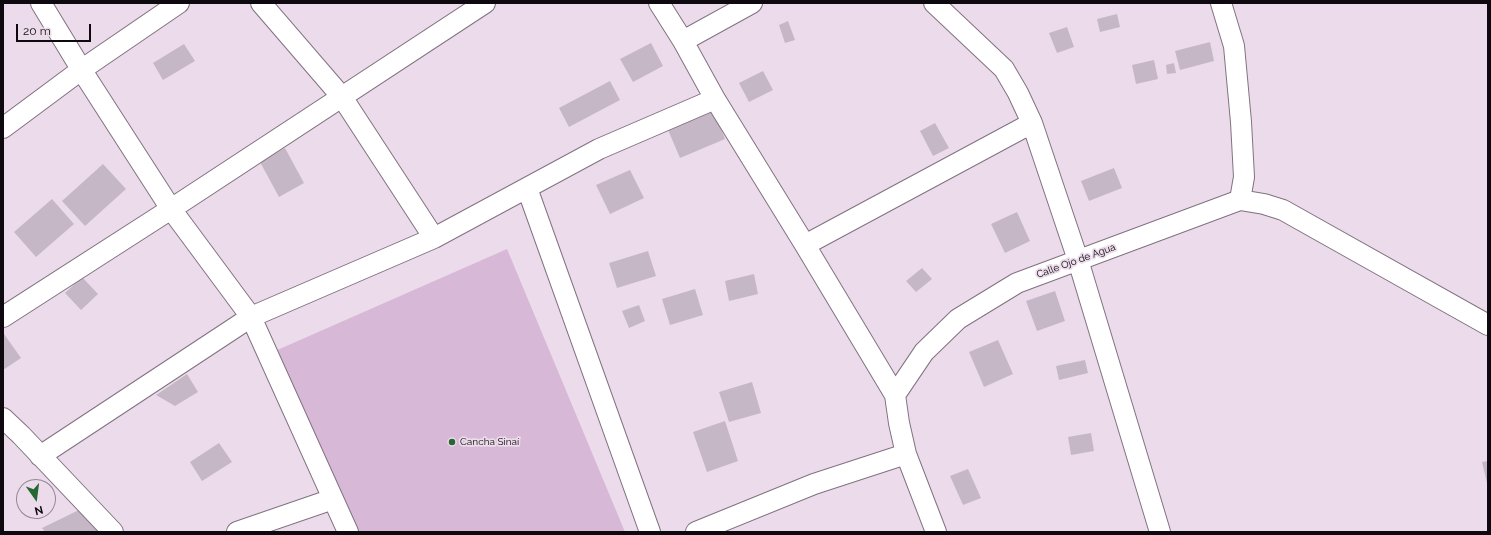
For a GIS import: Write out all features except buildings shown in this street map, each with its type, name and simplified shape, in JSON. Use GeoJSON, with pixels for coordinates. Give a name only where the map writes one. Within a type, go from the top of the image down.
{"type":"FeatureCollection","features":[{"type":"Feature","properties":{"kind":"street"},"geometry":{"type":"LineString","coordinates":[[41,3],[81,70],[172,209],[250,317],[348,532]]}},
{"type":"Feature","properties":{"kind":"street"},"geometry":{"type":"LineString","coordinates":[[3,128],[81,70],[179,3]]}},
{"type":"Feature","properties":{"kind":"street"},"geometry":{"type":"LineString","coordinates":[[261,3],[342,97],[434,238]]}},
{"type":"Feature","properties":{"kind":"street"},"geometry":{"type":"LineString","coordinates":[[3,317],[172,209],[485,3]]}},
{"type":"Feature","properties":{"kind":"street"},"geometry":{"type":"LineString","coordinates":[[659,3],[683,41],[715,100],[805,245],[895,395],[906,454],[936,532]]}},
{"type":"Feature","properties":{"kind":"street"},"geometry":{"type":"LineString","coordinates":[[683,41],[752,3]]}},
{"type":"Feature","properties":{"kind":"street"},"geometry":{"type":"LineString","coordinates":[[934,3],[1004,69],[1018,93],[1032,123],[1078,260],[1160,532]]}},
{"type":"Feature","properties":{"kind":"street"},"geometry":{"type":"LineString","coordinates":[[1221,3],[1234,46],[1244,177],[1240,200],[1264,204],[1282,210],[1488,325]]}},
{"type":"Feature","properties":{"kind":"street"},"geometry":{"type":"LineString","coordinates":[[40,456],[250,317],[434,238],[599,149],[715,100]]}},
{"type":"Feature","properties":{"kind":"street"},"geometry":{"type":"LineString","coordinates":[[805,245],[1032,123]]}},
{"type":"Feature","properties":{"kind":"street"},"geometry":{"type":"LineString","coordinates":[[527,188],[650,532]]}},
{"type":"Feature","properties":{"kind":"street","name":"Calle Ojo de Agua"},"geometry":{"type":"LineString","coordinates":[[895,395],[924,352],[958,319],[1017,283],[1240,200]]}},
{"type":"Feature","properties":{"kind":"street"},"geometry":{"type":"LineString","coordinates":[[3,418],[113,532]]}},
{"type":"Feature","properties":{"kind":"street"},"geometry":{"type":"LineString","coordinates":[[696,532],[814,484],[906,454]]}},
{"type":"Feature","properties":{"kind":"street"},"geometry":{"type":"LineString","coordinates":[[237,532],[333,499]]}},
{"type":"Feature","properties":{"kind":"shaded area","name":"Cancha Sinaí"},"geometry":{"type":"Polygon","coordinates":[[[507,249],[625,532],[357,532],[275,351],[507,249]]]}},
{"type":"Feature","properties":{"kind":"place","name":"Cancha Sinaí"},"geometry":{"type":"Point","coordinates":[452,442]}}]}
